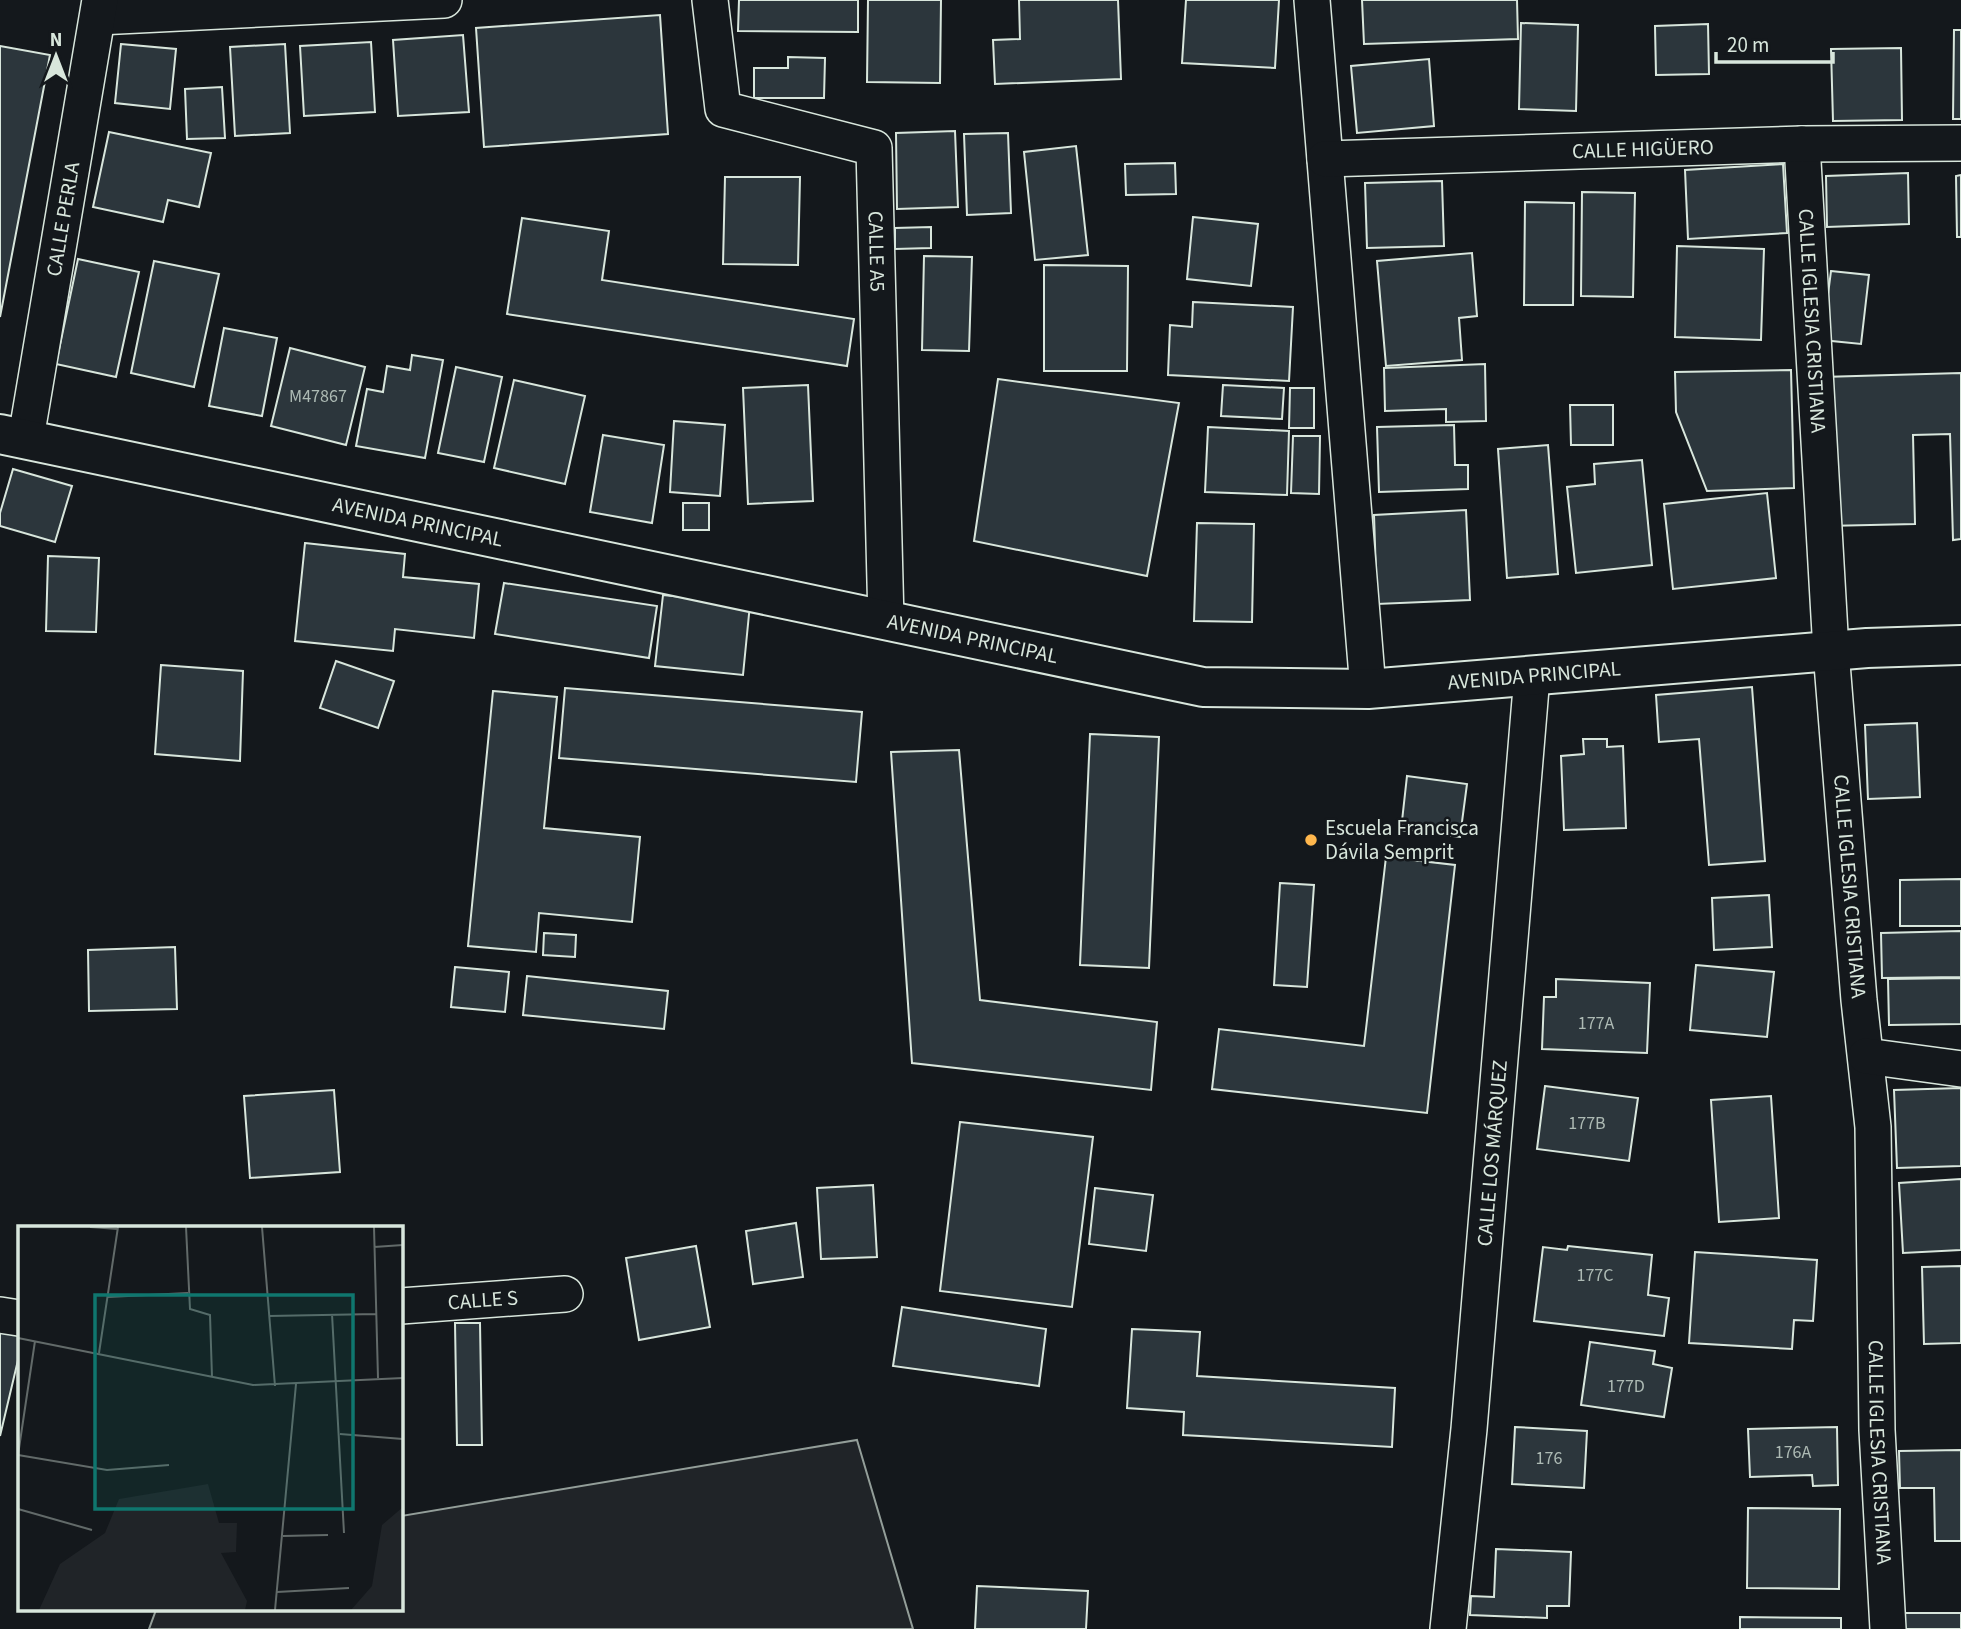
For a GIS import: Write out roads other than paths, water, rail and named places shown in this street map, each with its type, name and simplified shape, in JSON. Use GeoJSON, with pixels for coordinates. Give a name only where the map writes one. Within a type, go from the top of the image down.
{"type":"FeatureCollection","features":[{"type":"Feature","properties":{"kind":"street"},"geometry":{"type":"LineString","coordinates":[[99,8],[444,0]]}},
{"type":"Feature","properties":{"kind":"street","name":"CALLE A5"},"geometry":{"type":"LineString","coordinates":[[710,0],[723,109],[874,148],[886,621]]}},
{"type":"Feature","properties":{"kind":"street"},"geometry":{"type":"LineString","coordinates":[[1312,0],[1367,690]]}},
{"type":"Feature","properties":{"kind":"street","name":"CALLE PERLA"},"geometry":{"type":"LineString","coordinates":[[13,436],[99,8]]}},
{"type":"Feature","properties":{"kind":"street","name":"CALLE HIGÜERO"},"geometry":{"type":"LineString","coordinates":[[1325,159],[1802,144],[1961,144]]}},
{"type":"Feature","properties":{"kind":"street","name":"CALLE IGLESIA CRISTIANA"},"geometry":{"type":"LineString","coordinates":[[1802,144],[1831,651],[1859,1000],[1873,1127],[1877,1430],[1888,1629]]}},
{"type":"Feature","properties":{"kind":"street","name":"AVENIDA PRINCIPAL"},"geometry":{"type":"LineString","coordinates":[[13,436],[1203,687],[1367,690],[1831,651],[1961,645]]}},
{"type":"Feature","properties":{"kind":"street","name":"CALLE LOS MÁRQUEZ"},"geometry":{"type":"LineString","coordinates":[[1448,1629],[1469,1429],[1532,676]]}},
{"type":"Feature","properties":{"kind":"street"},"geometry":{"type":"LineString","coordinates":[[1866,1056],[1961,1069]]}},
{"type":"Feature","properties":{"kind":"street","name":"CALLE S"},"geometry":{"type":"LineString","coordinates":[[402,1306],[565,1294]]}},
{"type":"Feature","properties":{"kind":"street"},"geometry":{"type":"LineString","coordinates":[[0,1315],[18,1318]]}},
{"type":"Feature","properties":{"kind":"place","name":"Escuela Francisca Dávila Semprit"},"geometry":{"type":"Point","coordinates":[1311,840]}}]}
